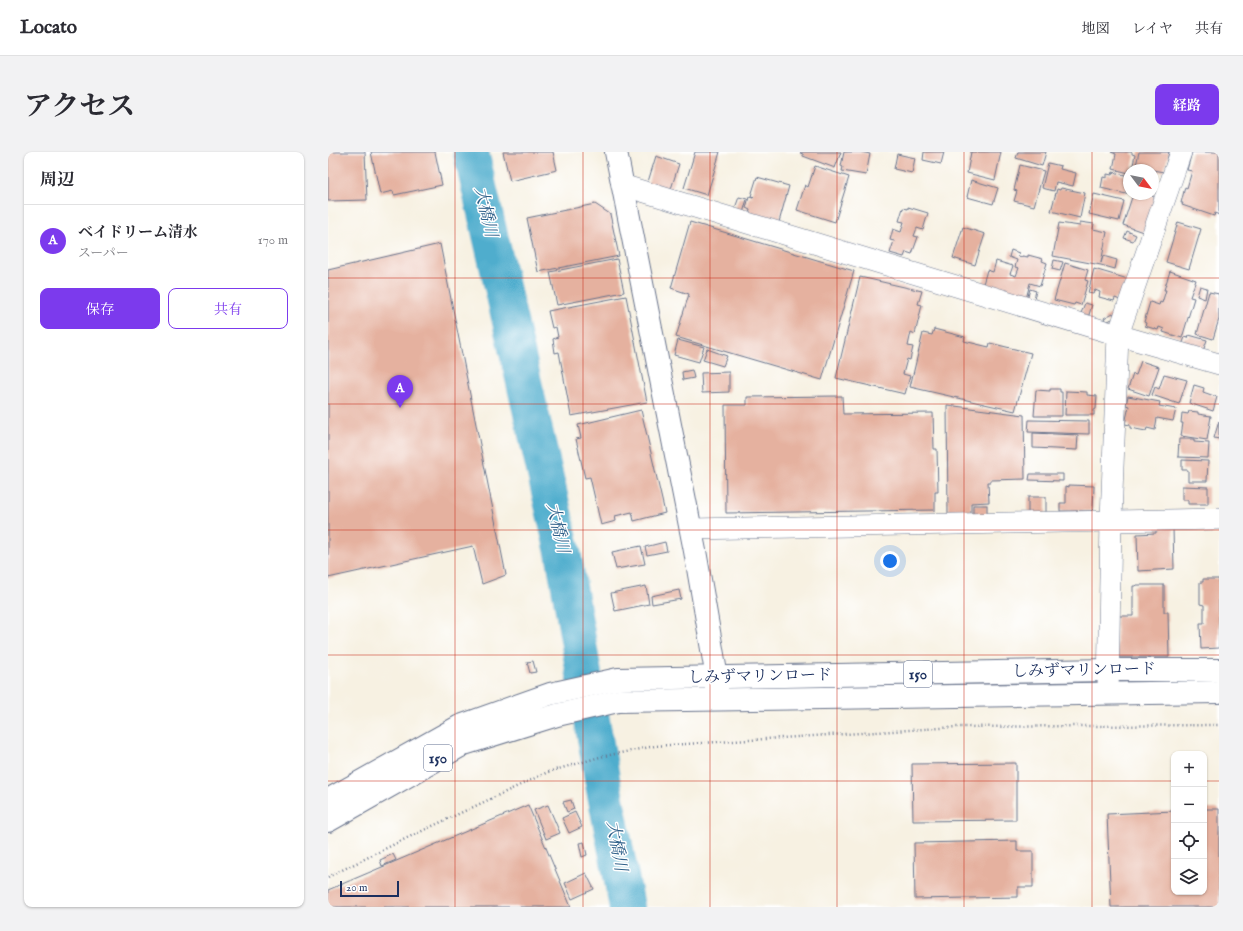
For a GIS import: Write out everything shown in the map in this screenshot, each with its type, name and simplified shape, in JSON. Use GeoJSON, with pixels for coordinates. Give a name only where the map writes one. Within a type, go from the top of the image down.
{"type":"FeatureCollection","features":[{"type":"Feature","properties":{"kind":"main road"},"geometry":{"type":"LineString","coordinates":[[616,152],[691,529],[717,678],[717,699]]}},
{"type":"Feature","properties":{"kind":"main road","name":"しみずマリンロード"},"geometry":{"type":"LineString","coordinates":[[328,800],[460,726],[550,694],[618,679],[1108,670],[1219,670]]}},
{"type":"Feature","properties":{"kind":"main road","name":"しみずマリンロード"},"geometry":{"type":"LineString","coordinates":[[328,821],[464,744],[557,715],[618,701],[1108,692],[1219,692]]}},
{"type":"Feature","properties":{"kind":"street"},"geometry":{"type":"LineString","coordinates":[[1108,692],[1111,520],[1118,335],[1181,152]]}},
{"type":"Feature","properties":{"kind":"street"},"geometry":{"type":"LineString","coordinates":[[622,185],[1118,335],[1219,364]]}},
{"type":"Feature","properties":{"kind":"street"},"geometry":{"type":"LineString","coordinates":[[691,529],[1219,519]]}},
{"type":"Feature","properties":{"kind":"path"},"geometry":{"type":"LineString","coordinates":[[328,878],[407,838],[548,772],[600,757],[655,746],[956,727],[1219,726]]}},
{"type":"Feature","properties":{"kind":"building"},"geometry":{"type":"Polygon","coordinates":[[[328,152],[365,152],[367,200],[328,201],[328,152]]]}},
{"type":"Feature","properties":{"kind":"building"},"geometry":{"type":"Polygon","coordinates":[[[371,152],[435,152],[442,185],[394,195],[393,191],[380,194],[371,152]]]}},
{"type":"Feature","properties":{"kind":"building"},"geometry":{"type":"Polygon","coordinates":[[[503,152],[553,152],[557,170],[510,181],[503,152]]]}},
{"type":"Feature","properties":{"kind":"building"},"geometry":{"type":"Polygon","coordinates":[[[695,152],[720,152],[707,195],[684,188],[695,152]]]}},
{"type":"Feature","properties":{"kind":"building"},"geometry":{"type":"Polygon","coordinates":[[[841,152],[835,168],[803,156],[803,154],[800,153],[841,152]]]}},
{"type":"Feature","properties":{"kind":"building"},"geometry":{"type":"Polygon","coordinates":[[[844,152],[861,152],[870,154],[866,175],[842,171],[843,167],[841,166],[844,152]]]}},
{"type":"Feature","properties":{"kind":"building"},"geometry":{"type":"Polygon","coordinates":[[[924,152],[944,152],[941,164],[923,160],[924,152]]]}},
{"type":"Feature","properties":{"kind":"building"},"geometry":{"type":"Polygon","coordinates":[[[971,152],[1001,152],[995,180],[967,173],[971,152]]]}},
{"type":"Feature","properties":{"kind":"building"},"geometry":{"type":"Polygon","coordinates":[[[1018,152],[1046,152],[1042,166],[1016,158],[1018,152]]]}},
{"type":"Feature","properties":{"kind":"building"},"geometry":{"type":"Polygon","coordinates":[[[1111,152],[1132,152],[1132,154],[1135,155],[1133,164],[1123,164],[1123,172],[1113,169],[1116,154],[1111,152]]]}},
{"type":"Feature","properties":{"kind":"building"},"geometry":{"type":"Polygon","coordinates":[[[1139,152],[1169,152],[1164,172],[1159,171],[1159,164],[1136,164],[1139,152]]]}},
{"type":"Feature","properties":{"kind":"building"},"geometry":{"type":"Polygon","coordinates":[[[1192,152],[1219,152],[1219,215],[1215,213],[1214,216],[1182,205],[1183,203],[1181,203],[1185,187],[1187,188],[1192,171],[1187,170],[1192,152]]]}},
{"type":"Feature","properties":{"kind":"building"},"geometry":{"type":"Polygon","coordinates":[[[897,154],[915,158],[912,173],[894,169],[897,154]]]}},
{"type":"Feature","properties":{"kind":"building"},"geometry":{"type":"Polygon","coordinates":[[[656,156],[679,164],[670,192],[647,185],[656,156]]]}},
{"type":"Feature","properties":{"kind":"building"},"geometry":{"type":"Polygon","coordinates":[[[1048,163],[1061,166],[1060,169],[1076,173],[1073,186],[1056,182],[1054,191],[1042,188],[1048,163]]]}},
{"type":"Feature","properties":{"kind":"building"},"geometry":{"type":"Polygon","coordinates":[[[1020,165],[1044,171],[1034,206],[1014,201],[1017,191],[1014,190],[1020,165]]]}},
{"type":"Feature","properties":{"kind":"building"},"geometry":{"type":"Polygon","coordinates":[[[815,166],[849,177],[835,222],[797,210],[805,185],[808,187],[815,166]]]}},
{"type":"Feature","properties":{"kind":"building"},"geometry":{"type":"Polygon","coordinates":[[[1113,172],[1123,174],[1123,193],[1101,188],[1103,177],[1107,178],[1107,174],[1112,175],[1113,172]]]}},
{"type":"Feature","properties":{"kind":"building"},"geometry":{"type":"Polygon","coordinates":[[[757,177],[789,186],[779,222],[749,214],[750,210],[746,208],[749,197],[754,197],[751,196],[757,177]]]}},
{"type":"Feature","properties":{"kind":"building"},"geometry":{"type":"Polygon","coordinates":[[[971,180],[998,188],[993,204],[967,197],[971,180]]]}},
{"type":"Feature","properties":{"kind":"building"},"geometry":{"type":"Polygon","coordinates":[[[1061,188],[1085,193],[1080,218],[1051,211],[1057,189],[1060,190],[1061,188]]]}},
{"type":"Feature","properties":{"kind":"building"},"geometry":{"type":"Polygon","coordinates":[[[1094,194],[1124,201],[1119,221],[1089,214],[1094,194]]]}},
{"type":"Feature","properties":{"kind":"building"},"geometry":{"type":"Polygon","coordinates":[[[739,197],[747,199],[743,213],[734,211],[739,197]]]}},
{"type":"Feature","properties":{"kind":"building"},"geometry":{"type":"Polygon","coordinates":[[[1131,200],[1155,200],[1143,232],[1123,225],[1131,200]]]}},
{"type":"Feature","properties":{"kind":"building"},"geometry":{"type":"Polygon","coordinates":[[[595,204],[610,214],[619,256],[538,272],[527,218],[595,204]]]}},
{"type":"Feature","properties":{"kind":"building"},"geometry":{"type":"Polygon","coordinates":[[[908,207],[928,213],[923,230],[917,228],[914,236],[918,237],[912,254],[906,252],[904,257],[890,253],[894,241],[890,240],[893,229],[901,232],[904,222],[899,221],[903,208],[908,209],[908,207]]]}},
{"type":"Feature","properties":{"kind":"building"},"geometry":{"type":"Polygon","coordinates":[[[690,222],[854,271],[822,380],[676,337],[689,294],[671,288],[690,222]]]}},
{"type":"Feature","properties":{"kind":"building"},"geometry":{"type":"Polygon","coordinates":[[[1080,222],[1094,224],[1093,229],[1107,232],[1101,263],[1103,256],[1117,260],[1115,269],[1053,256],[1059,223],[1080,226],[1080,222]]]}},
{"type":"Feature","properties":{"kind":"building"},"geometry":{"type":"Polygon","coordinates":[[[1178,222],[1201,229],[1189,269],[1166,262],[1178,222]]]}},
{"type":"Feature","properties":{"kind":"building"},"geometry":{"type":"Polygon","coordinates":[[[963,227],[985,234],[975,265],[953,258],[963,227]]]}},
{"type":"Feature","properties":{"kind":"building"},"geometry":{"type":"Polygon","coordinates":[[[1127,231],[1136,235],[1133,241],[1124,238],[1127,231]]]}},
{"type":"Feature","properties":{"kind":"building"},"geometry":{"type":"Polygon","coordinates":[[[440,244],[506,575],[482,584],[473,546],[328,578],[328,270],[440,244]]]}},
{"type":"Feature","properties":{"kind":"building"},"geometry":{"type":"Polygon","coordinates":[[[1011,250],[1019,253],[1018,256],[1028,257],[1028,255],[1043,259],[1042,261],[1047,263],[1040,286],[1030,283],[1026,299],[983,284],[987,270],[993,272],[996,261],[1013,266],[1010,274],[1016,276],[1019,268],[1015,267],[1017,260],[1009,257],[1011,250]]]}},
{"type":"Feature","properties":{"kind":"building"},"geometry":{"type":"Polygon","coordinates":[[[617,259],[624,292],[557,305],[550,272],[617,259]]]}},
{"type":"Feature","properties":{"kind":"building"},"geometry":{"type":"Polygon","coordinates":[[[1054,260],[1063,262],[1060,271],[1052,269],[1054,260]]]}},
{"type":"Feature","properties":{"kind":"building"},"geometry":{"type":"Polygon","coordinates":[[[1065,263],[1088,270],[1085,280],[1088,281],[1081,305],[1075,303],[1074,305],[1054,300],[1065,263]]]}},
{"type":"Feature","properties":{"kind":"building"},"geometry":{"type":"Polygon","coordinates":[[[1094,269],[1128,279],[1120,300],[1115,298],[1114,301],[1099,297],[1100,292],[1095,290],[1093,294],[1088,293],[1094,269]]]}},
{"type":"Feature","properties":{"kind":"building"},"geometry":{"type":"Polygon","coordinates":[[[1170,271],[1196,280],[1190,297],[1194,298],[1182,338],[1163,332],[1164,329],[1159,327],[1158,330],[1145,326],[1146,323],[1144,322],[1150,302],[1159,305],[1160,302],[1162,303],[1166,290],[1164,290],[1170,271]]]}},
{"type":"Feature","properties":{"kind":"building"},"geometry":{"type":"Polygon","coordinates":[[[860,277],[922,291],[918,304],[922,305],[915,334],[911,332],[908,346],[913,347],[910,360],[907,359],[903,374],[910,376],[905,394],[836,378],[860,277]]]}},
{"type":"Feature","properties":{"kind":"building"},"geometry":{"type":"Polygon","coordinates":[[[1200,286],[1207,288],[1205,299],[1197,296],[1200,286]]]}},
{"type":"Feature","properties":{"kind":"building"},"geometry":{"type":"Polygon","coordinates":[[[1030,289],[1036,291],[1033,302],[1027,300],[1030,289]]]}},
{"type":"Feature","properties":{"kind":"building"},"geometry":{"type":"Polygon","coordinates":[[[1209,292],[1219,294],[1219,319],[1213,339],[1197,334],[1209,292]]]}},
{"type":"Feature","properties":{"kind":"building"},"geometry":{"type":"Polygon","coordinates":[[[626,296],[647,402],[571,416],[559,352],[555,353],[553,339],[558,337],[556,327],[552,328],[548,311],[626,296]]]}},
{"type":"Feature","properties":{"kind":"building"},"geometry":{"type":"Polygon","coordinates":[[[1085,303],[1092,305],[1088,318],[1080,316],[1085,303]]]}},
{"type":"Feature","properties":{"kind":"building"},"geometry":{"type":"Polygon","coordinates":[[[1113,313],[1116,317],[1106,322],[1104,318],[1113,313]]]}},
{"type":"Feature","properties":{"kind":"building"},"geometry":{"type":"Polygon","coordinates":[[[934,329],[965,337],[964,341],[989,347],[990,343],[1031,353],[1015,411],[910,387],[923,333],[932,335],[934,329]]]}},
{"type":"Feature","properties":{"kind":"building"},"geometry":{"type":"Polygon","coordinates":[[[1189,335],[1207,340],[1203,351],[1182,345],[1185,337],[1188,338],[1189,335]]]}},
{"type":"Feature","properties":{"kind":"building"},"geometry":{"type":"Polygon","coordinates":[[[678,340],[704,347],[699,362],[674,355],[678,340]]]}},
{"type":"Feature","properties":{"kind":"building"},"geometry":{"type":"Polygon","coordinates":[[[707,349],[727,356],[723,366],[703,360],[707,349]]]}},
{"type":"Feature","properties":{"kind":"building"},"geometry":{"type":"Polygon","coordinates":[[[1141,361],[1159,367],[1149,396],[1128,389],[1133,374],[1136,375],[1141,361]]]}},
{"type":"Feature","properties":{"kind":"building"},"geometry":{"type":"Polygon","coordinates":[[[692,370],[694,378],[683,380],[682,372],[692,370]]]}},
{"type":"Feature","properties":{"kind":"building"},"geometry":{"type":"Polygon","coordinates":[[[729,372],[729,392],[702,393],[701,373],[729,372]]]}},
{"type":"Feature","properties":{"kind":"building"},"geometry":{"type":"Polygon","coordinates":[[[1164,374],[1187,380],[1179,404],[1152,395],[1155,387],[1159,389],[1164,374]]]}},
{"type":"Feature","properties":{"kind":"building"},"geometry":{"type":"Polygon","coordinates":[[[1194,385],[1204,388],[1203,392],[1217,397],[1213,411],[1189,403],[1194,385]]]}},
{"type":"Feature","properties":{"kind":"building"},"geometry":{"type":"Polygon","coordinates":[[[1050,389],[1060,389],[1060,392],[1062,392],[1062,416],[1034,416],[1036,390],[1050,391],[1050,389]]]}},
{"type":"Feature","properties":{"kind":"building"},"geometry":{"type":"Polygon","coordinates":[[[1066,391],[1087,392],[1087,395],[1097,396],[1094,415],[1065,415],[1066,391]]]}},
{"type":"Feature","properties":{"kind":"building"},"geometry":{"type":"Polygon","coordinates":[[[842,396],[843,414],[933,413],[934,449],[937,449],[938,492],[935,492],[935,510],[726,513],[725,405],[747,405],[747,397],[842,396]]]}},
{"type":"Feature","properties":{"kind":"building"},"geometry":{"type":"Polygon","coordinates":[[[1128,396],[1160,402],[1159,406],[1176,409],[1173,421],[1157,418],[1155,430],[1147,428],[1146,431],[1130,428],[1130,425],[1125,424],[1129,406],[1126,405],[1128,396]]]}},
{"type":"Feature","properties":{"kind":"building"},"geometry":{"type":"Polygon","coordinates":[[[947,405],[1024,415],[1025,479],[991,480],[991,482],[988,482],[989,502],[971,503],[971,515],[948,515],[947,405]]]}},
{"type":"Feature","properties":{"kind":"building"},"geometry":{"type":"Polygon","coordinates":[[[641,410],[665,513],[634,521],[632,512],[615,516],[616,521],[601,525],[590,477],[585,478],[576,439],[581,438],[578,425],[641,410]]]}},
{"type":"Feature","properties":{"kind":"building"},"geometry":{"type":"Polygon","coordinates":[[[1189,411],[1211,416],[1207,440],[1181,436],[1183,423],[1181,423],[1182,413],[1188,414],[1189,411]]]}},
{"type":"Feature","properties":{"kind":"building"},"geometry":{"type":"Polygon","coordinates":[[[1029,420],[1089,421],[1089,434],[1028,432],[1029,420]]]}},
{"type":"Feature","properties":{"kind":"building"},"geometry":{"type":"Polygon","coordinates":[[[1219,421],[1219,439],[1214,438],[1219,421]]]}},
{"type":"Feature","properties":{"kind":"building"},"geometry":{"type":"Polygon","coordinates":[[[1033,433],[1078,435],[1077,450],[1033,448],[1033,433]]]}},
{"type":"Feature","properties":{"kind":"building"},"geometry":{"type":"Polygon","coordinates":[[[1179,439],[1194,439],[1194,442],[1209,443],[1208,458],[1178,457],[1179,439]]]}},
{"type":"Feature","properties":{"kind":"building"},"geometry":{"type":"Polygon","coordinates":[[[1182,460],[1208,461],[1207,481],[1188,481],[1188,470],[1182,470],[1182,460]]]}},
{"type":"Feature","properties":{"kind":"building"},"geometry":{"type":"Polygon","coordinates":[[[1030,474],[1063,474],[1063,481],[1029,480],[1030,474]]]}},
{"type":"Feature","properties":{"kind":"building"},"geometry":{"type":"Polygon","coordinates":[[[1069,485],[1094,486],[1093,509],[1091,511],[1060,511],[1060,503],[1066,503],[1066,486],[1069,487],[1069,485]]]}},
{"type":"Feature","properties":{"kind":"building"},"geometry":{"type":"Polygon","coordinates":[[[1182,486],[1208,487],[1208,504],[1188,504],[1188,500],[1182,500],[1182,486]]]}},
{"type":"Feature","properties":{"kind":"building"},"geometry":{"type":"Polygon","coordinates":[[[1028,497],[1046,497],[1046,513],[1028,513],[1028,497]]]}},
{"type":"Feature","properties":{"kind":"building"},"geometry":{"type":"Polygon","coordinates":[[[973,505],[987,505],[987,515],[973,515],[973,505]]]}},
{"type":"Feature","properties":{"kind":"building"},"geometry":{"type":"Polygon","coordinates":[[[1156,528],[1173,528],[1174,569],[1138,571],[1137,534],[1156,533],[1156,528]]]}},
{"type":"Feature","properties":{"kind":"building"},"geometry":{"type":"Polygon","coordinates":[[[665,542],[667,551],[647,555],[645,547],[665,542]]]}},
{"type":"Feature","properties":{"kind":"building"},"geometry":{"type":"Polygon","coordinates":[[[641,546],[645,564],[616,569],[612,552],[641,546]]]}},
{"type":"Feature","properties":{"kind":"building"},"geometry":{"type":"Polygon","coordinates":[[[1203,579],[1219,579],[1219,648],[1201,649],[1200,623],[1204,623],[1204,605],[1200,604],[1200,582],[1203,582],[1203,579]]]}},
{"type":"Feature","properties":{"kind":"building"},"geometry":{"type":"Polygon","coordinates":[[[1164,585],[1164,612],[1168,612],[1169,657],[1117,657],[1116,616],[1133,616],[1133,586],[1164,585]]]}},
{"type":"Feature","properties":{"kind":"building"},"geometry":{"type":"Polygon","coordinates":[[[646,586],[649,604],[615,611],[611,593],[646,586]]]}},
{"type":"Feature","properties":{"kind":"building"},"geometry":{"type":"Polygon","coordinates":[[[679,590],[681,599],[652,604],[651,596],[679,590]]]}},
{"type":"Feature","properties":{"kind":"building"},"geometry":{"type":"Polygon","coordinates":[[[533,661],[536,672],[530,673],[527,662],[533,661]]]}},
{"type":"Feature","properties":{"kind":"building"},"geometry":{"type":"Polygon","coordinates":[[[1016,763],[1016,820],[913,821],[912,764],[1016,763]]]}},
{"type":"Feature","properties":{"kind":"building"},"geometry":{"type":"Polygon","coordinates":[[[571,800],[574,809],[567,812],[563,802],[571,800]]]}},
{"type":"Feature","properties":{"kind":"building"},"geometry":{"type":"Polygon","coordinates":[[[528,805],[571,907],[328,907],[328,890],[528,805]]]}},
{"type":"Feature","properties":{"kind":"building"},"geometry":{"type":"Polygon","coordinates":[[[548,805],[560,833],[546,839],[534,810],[548,805]]]}},
{"type":"Feature","properties":{"kind":"building"},"geometry":{"type":"Polygon","coordinates":[[[1207,809],[1219,809],[1219,907],[1111,907],[1107,814],[1171,811],[1171,895],[1207,895],[1207,809]]]}},
{"type":"Feature","properties":{"kind":"building"},"geometry":{"type":"Polygon","coordinates":[[[575,812],[582,827],[569,833],[562,818],[575,812]]]}},
{"type":"Feature","properties":{"kind":"building"},"geometry":{"type":"Polygon","coordinates":[[[1017,841],[1017,851],[1033,851],[1033,887],[1018,887],[1018,897],[915,899],[914,843],[1017,841]]]}},
{"type":"Feature","properties":{"kind":"building"},"geometry":{"type":"Polygon","coordinates":[[[584,842],[587,855],[582,857],[579,843],[584,842]]]}},
{"type":"Feature","properties":{"kind":"building"},"geometry":{"type":"Polygon","coordinates":[[[393,854],[396,860],[382,866],[380,860],[393,854]]]}},
{"type":"Feature","properties":{"kind":"building"},"geometry":{"type":"Polygon","coordinates":[[[586,873],[594,889],[572,899],[565,883],[586,873]]]}},
{"type":"Feature","properties":{"kind":"waterway","name":"大橋川"},"geometry":{"type":"LineString","coordinates":[[471,152],[563,552],[603,784],[627,907]]}},
{"type":"Feature","properties":{"kind":"place","name":"ベイドリーム清水"},"geometry":{"type":"Point","coordinates":[400,408]}}]}
